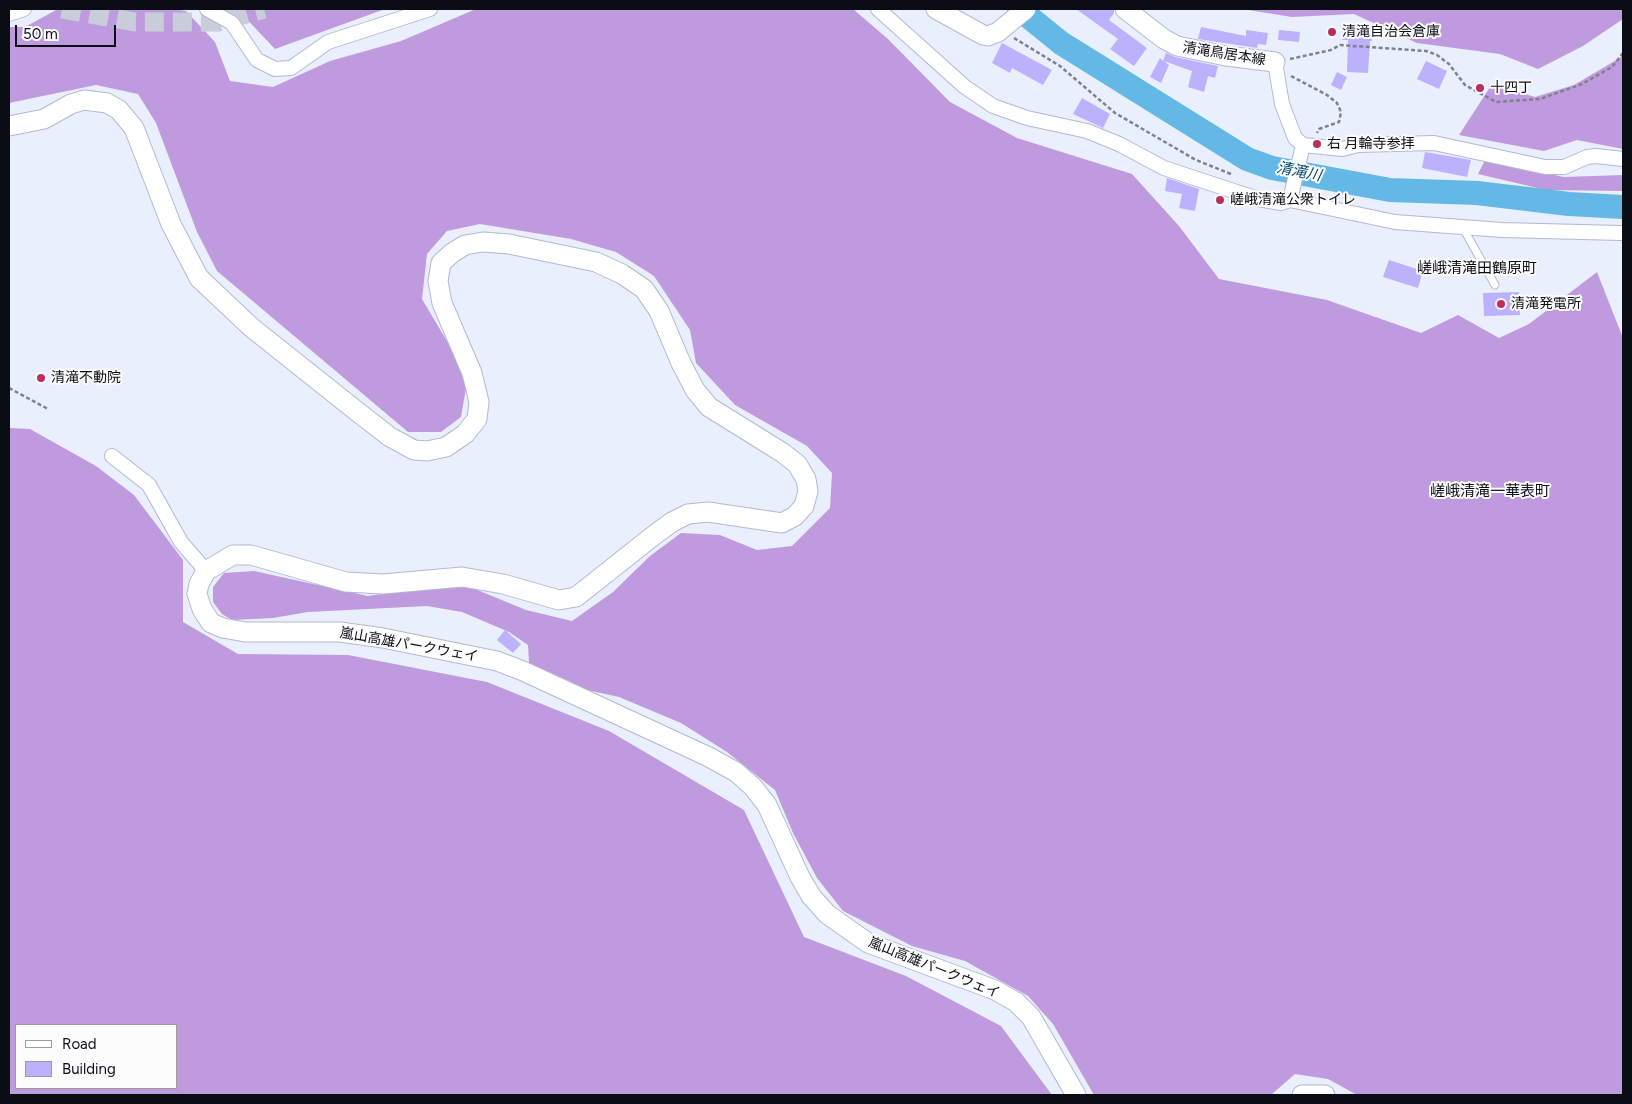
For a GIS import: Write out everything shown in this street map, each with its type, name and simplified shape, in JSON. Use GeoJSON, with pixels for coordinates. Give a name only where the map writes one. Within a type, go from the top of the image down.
{"type":"FeatureCollection","features":[{"type":"Feature","properties":{"kind":"street"},"geometry":{"type":"LineString","coordinates":[[9,14],[24,9]]}},
{"type":"Feature","properties":{"kind":"street"},"geometry":{"type":"LineString","coordinates":[[207,9],[232,24],[261,65],[275,69],[291,68],[328,42],[430,9]]}},
{"type":"Feature","properties":{"kind":"street"},"geometry":{"type":"LineString","coordinates":[[878,9],[964,87],[993,106],[1027,118],[1100,135],[1186,177],[1258,199],[1281,203],[1290,198],[1395,222],[1463,227],[1621,233]]}},
{"type":"Feature","properties":{"kind":"street"},"geometry":{"type":"LineString","coordinates":[[936,9],[988,36],[998,32],[1026,9]]}},
{"type":"Feature","properties":{"kind":"street","name":"清滝鳥居本線"},"geometry":{"type":"LineString","coordinates":[[1125,9],[1164,39],[1177,46],[1276,66]]}},
{"type":"Feature","properties":{"kind":"street"},"geometry":{"type":"LineString","coordinates":[[1276,66],[1282,104],[1295,138],[1303,146],[1342,149],[1358,145],[1434,143],[1545,167],[1564,167],[1587,157],[1596,156],[1623,159]]}},
{"type":"Feature","properties":{"kind":"street"},"geometry":{"type":"LineString","coordinates":[[9,126],[44,119],[71,104],[84,100],[107,103],[119,110],[134,128],[171,224],[199,278],[245,322],[358,414],[414,450],[427,451],[446,447],[465,434],[476,419],[479,402],[472,373],[442,303],[438,281],[442,263],[452,253],[465,245],[483,242],[509,244],[596,262],[622,274],[644,289],[660,311],[681,363],[696,390],[709,407],[783,453],[797,464],[806,479],[808,491],[804,506],[794,516],[782,523],[708,512],[688,514],[660,531],[576,596],[559,600],[503,584],[462,577],[383,584],[346,582],[251,555],[234,555],[206,571],[181,542],[149,485],[112,456]]}},
{"type":"Feature","properties":{"kind":"street"},"geometry":{"type":"LineString","coordinates":[[1290,198],[1303,146]]}},
{"type":"Feature","properties":{"kind":"street","name":"嵐山高雄パークウェイ"},"geometry":{"type":"LineString","coordinates":[[206,571],[197,594],[202,609],[211,623],[223,628],[245,632],[340,632],[383,638],[497,661],[531,674],[736,772],[753,787],[767,805],[800,877],[811,896],[827,914],[868,943],[994,990],[1016,1002],[1031,1018],[1076,1095]]}},
{"type":"Feature","properties":{"kind":"street"},"geometry":{"type":"LineString","coordinates":[[1302,1095],[1325,1095]]}},
{"type":"Feature","properties":{"kind":"lane"},"geometry":{"type":"LineString","coordinates":[[1463,227],[1495,285]]}},
{"type":"Feature","properties":{"kind":"path"},"geometry":{"type":"LineString","coordinates":[[1276,66],[1331,50],[1340,45],[1426,51],[1437,55],[1449,64],[1464,84],[1496,102],[1540,99],[1582,84],[1612,67],[1623,53]]}},
{"type":"Feature","properties":{"kind":"path"},"geometry":{"type":"LineString","coordinates":[[1033,48],[1060,66],[1115,113],[1196,160],[1237,177]]}},
{"type":"Feature","properties":{"kind":"path"},"geometry":{"type":"LineString","coordinates":[[1276,66],[1327,95],[1337,103],[1341,112],[1339,122],[1319,129]]}},
{"type":"Feature","properties":{"kind":"path"},"geometry":{"type":"LineString","coordinates":[[9,388],[48,409]]}},
{"type":"Feature","properties":{"kind":"shaded area"},"geometry":{"type":"Polygon","coordinates":[[[58,9],[172,9],[186,11],[215,42],[230,81],[273,87],[330,61],[401,41],[476,9],[853,9],[888,39],[950,102],[1017,138],[1132,174],[1179,226],[1219,279],[1327,300],[1421,333],[1458,315],[1499,338],[1529,324],[1597,272],[1623,338],[1623,1095],[1357,1095],[1328,1079],[1295,1074],[1271,1095],[1094,1095],[1053,1024],[1028,996],[965,961],[912,946],[843,911],[817,878],[793,833],[775,790],[727,752],[681,723],[619,697],[573,687],[529,663],[528,645],[509,632],[462,612],[427,606],[308,612],[273,618],[232,620],[222,614],[213,602],[213,587],[224,573],[254,571],[368,596],[407,590],[470,587],[526,610],[572,621],[613,592],[650,556],[681,533],[720,535],[757,550],[792,546],[830,508],[832,473],[807,446],[735,405],[696,363],[690,330],[654,276],[616,252],[571,239],[480,224],[447,231],[427,254],[422,299],[454,353],[466,388],[461,417],[441,432],[408,432],[217,271],[197,232],[156,123],[138,94],[96,85],[9,103],[9,27],[25,27],[58,9]]]}},
{"type":"Feature","properties":{"kind":"shaded area"},"geometry":{"type":"Polygon","coordinates":[[[237,9],[385,9],[275,49],[237,9]]]}},
{"type":"Feature","properties":{"kind":"shaded area"},"geometry":{"type":"Polygon","coordinates":[[[1242,9],[1623,9],[1623,19],[1583,46],[1538,69],[1500,54],[1417,43],[1354,14],[1292,17],[1242,9]]]}},
{"type":"Feature","properties":{"kind":"shaded area"},"geometry":{"type":"Polygon","coordinates":[[[1623,56],[1623,149],[1577,140],[1544,151],[1459,135],[1492,84],[1535,97],[1574,85],[1623,56]]]}},
{"type":"Feature","properties":{"kind":"shaded area"},"geometry":{"type":"Polygon","coordinates":[[[1485,160],[1564,177],[1623,175],[1623,191],[1546,190],[1478,174],[1485,160]]]}},
{"type":"Feature","properties":{"kind":"shaded area"},"geometry":{"type":"Polygon","coordinates":[[[9,428],[30,429],[96,466],[134,495],[183,560],[183,622],[238,654],[348,655],[487,682],[609,731],[744,810],[804,937],[906,976],[1001,1026],[1052,1095],[9,1095],[9,428]]]}},
{"type":"Feature","properties":{"kind":"building"},"geometry":{"type":"Polygon","coordinates":[[[1076,9],[1114,9],[1114,13],[1109,20],[1147,48],[1134,66],[1110,49],[1118,39],[1076,9]]]}},
{"type":"Feature","properties":{"kind":"building"},"geometry":{"type":"Polygon","coordinates":[[[1201,27],[1246,36],[1246,30],[1268,33],[1266,45],[1258,44],[1257,48],[1198,39],[1201,27]]]}},
{"type":"Feature","properties":{"kind":"building"},"geometry":{"type":"Polygon","coordinates":[[[1343,28],[1373,30],[1372,41],[1370,41],[1368,73],[1347,72],[1348,40],[1342,40],[1343,28]]]}},
{"type":"Feature","properties":{"kind":"building"},"geometry":{"type":"Polygon","coordinates":[[[1279,30],[1300,32],[1299,42],[1278,40],[1279,30]]]}},
{"type":"Feature","properties":{"kind":"building"},"geometry":{"type":"Polygon","coordinates":[[[1002,43],[1052,70],[1043,85],[1012,68],[1010,73],[992,63],[1002,43]]]}},
{"type":"Feature","properties":{"kind":"building"},"geometry":{"type":"Polygon","coordinates":[[[1166,53],[1175,57],[1218,66],[1215,78],[1208,76],[1204,92],[1188,87],[1192,71],[1164,61],[1169,65],[1161,83],[1150,77],[1160,58],[1163,61],[1166,53]]]}},
{"type":"Feature","properties":{"kind":"building"},"geometry":{"type":"Polygon","coordinates":[[[1426,61],[1447,71],[1439,89],[1417,79],[1426,61]]]}},
{"type":"Feature","properties":{"kind":"building"},"geometry":{"type":"Polygon","coordinates":[[[1337,72],[1347,77],[1341,90],[1331,85],[1337,72]]]}},
{"type":"Feature","properties":{"kind":"building"},"geometry":{"type":"Polygon","coordinates":[[[1082,98],[1110,114],[1103,128],[1073,114],[1082,98]]]}},
{"type":"Feature","properties":{"kind":"building"},"geometry":{"type":"Polygon","coordinates":[[[1425,152],[1471,160],[1467,177],[1422,168],[1425,152]]]}},
{"type":"Feature","properties":{"kind":"building"},"geometry":{"type":"Polygon","coordinates":[[[1167,178],[1199,189],[1195,211],[1179,208],[1182,194],[1165,191],[1167,178]]]}},
{"type":"Feature","properties":{"kind":"building"},"geometry":{"type":"Polygon","coordinates":[[[1389,260],[1423,271],[1418,288],[1383,277],[1389,260]]]}},
{"type":"Feature","properties":{"kind":"building","name":"清滝発電所"},"geometry":{"type":"Polygon","coordinates":[[[1519,292],[1520,315],[1484,316],[1483,293],[1519,292]]]}},
{"type":"Feature","properties":{"kind":"building"},"geometry":{"type":"Polygon","coordinates":[[[505,630],[521,644],[513,653],[497,640],[505,630]]]}},
{"type":"Feature","properties":{"kind":"waterway","name":"清滝川"},"geometry":{"type":"LineString","coordinates":[[1019,9],[1061,43],[1247,159],[1272,168],[1390,190],[1477,193],[1569,204],[1623,207]]}},
{"type":"Feature","properties":{"kind":"tunnel"},"geometry":{"type":"LineString","coordinates":[[62,9],[135,22],[218,22],[264,9]]}},
{"type":"Feature","properties":{"kind":"place","name":"清滝自治会倉庫"},"geometry":{"type":"Point","coordinates":[1332,32]}},
{"type":"Feature","properties":{"kind":"place","name":"十四丁"},"geometry":{"type":"Point","coordinates":[1480,88]}},
{"type":"Feature","properties":{"kind":"place","name":"右 月輪寺参拝"},"geometry":{"type":"Point","coordinates":[1317,144]}},
{"type":"Feature","properties":{"kind":"place","name":"嵯峨清滝公衆トイレ"},"geometry":{"type":"Point","coordinates":[1220,200]}},
{"type":"Feature","properties":{"kind":"place","name":"清滝発電所"},"geometry":{"type":"Point","coordinates":[1501,304]}},
{"type":"Feature","properties":{"kind":"place","name":"清滝不動院"},"geometry":{"type":"Point","coordinates":[41,378]}},
{"type":"Feature","properties":{"kind":"district","name":"嵯峨清滝田鶴原町"},"geometry":{"type":"Point","coordinates":[1477,269]}},
{"type":"Feature","properties":{"kind":"district","name":"嵯峨清滝一華表町"},"geometry":{"type":"Point","coordinates":[1490,492]}}]}
